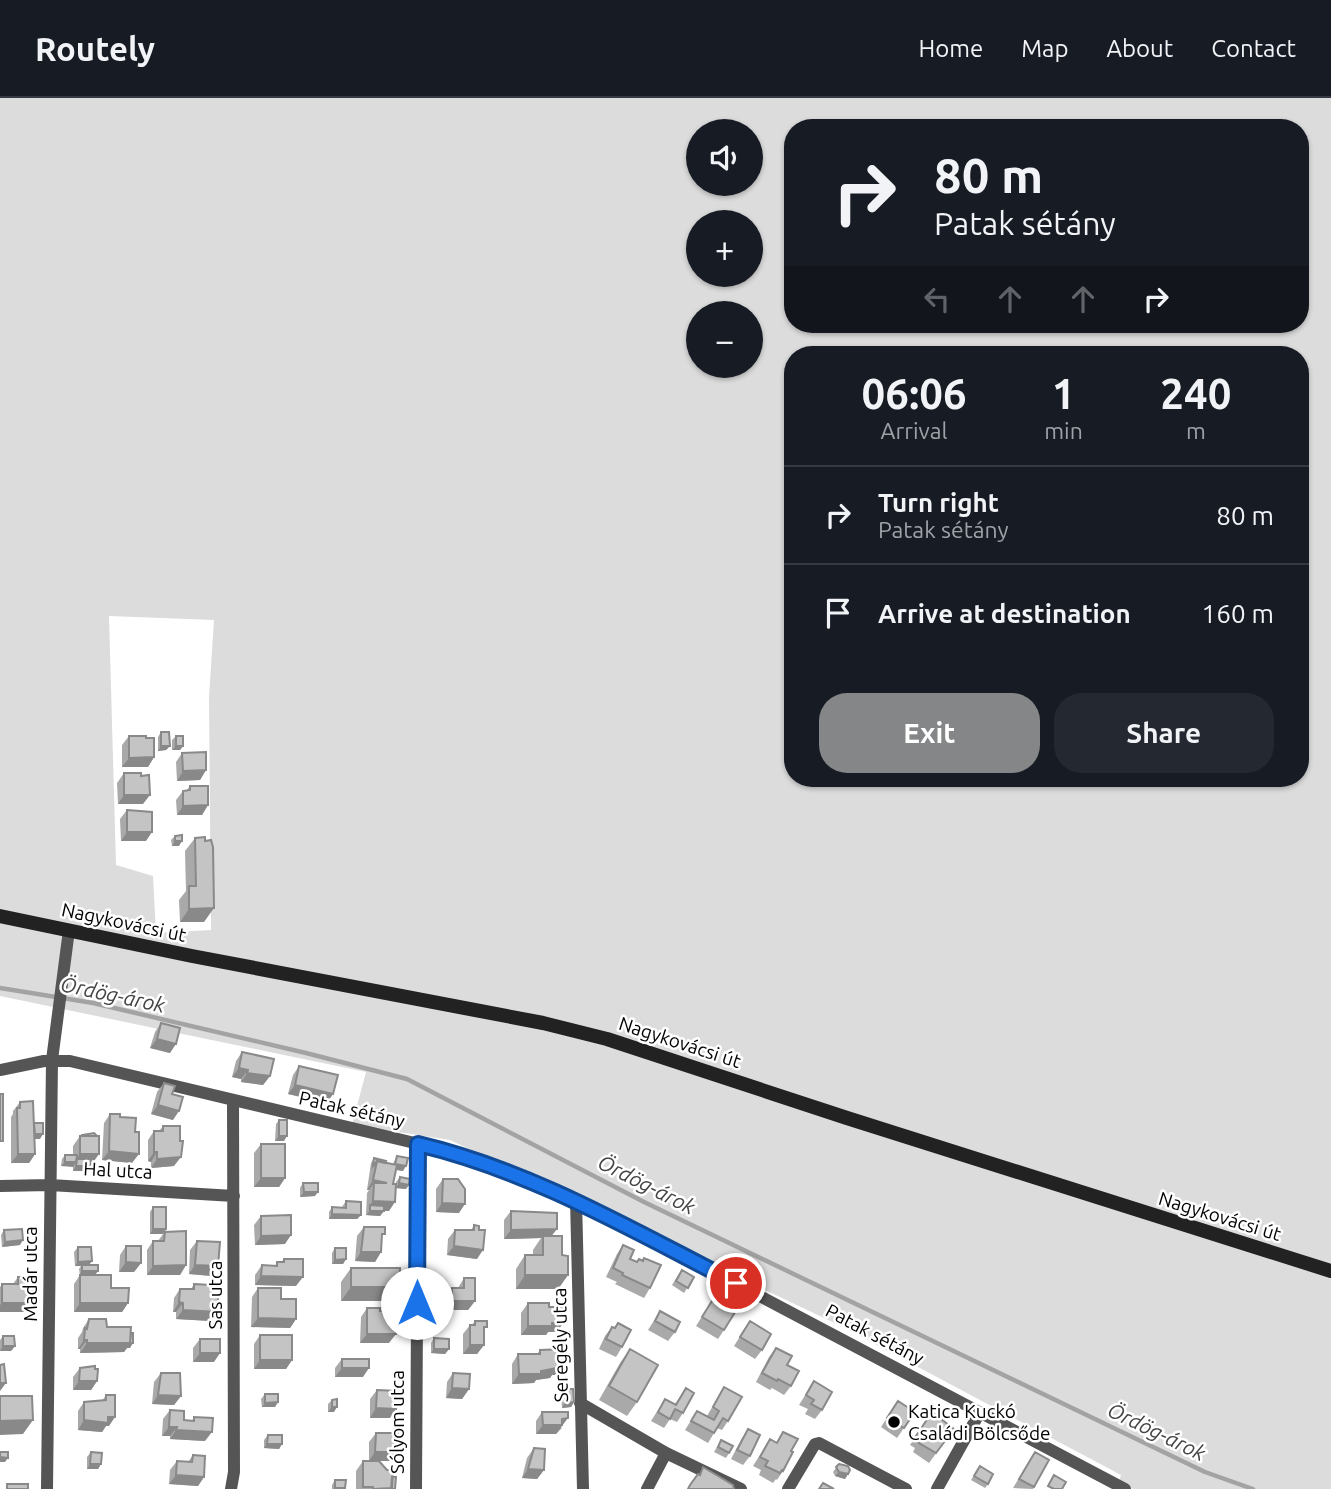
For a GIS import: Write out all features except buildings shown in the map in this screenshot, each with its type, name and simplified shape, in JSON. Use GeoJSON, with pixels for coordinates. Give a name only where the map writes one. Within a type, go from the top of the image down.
{"type":"FeatureCollection","features":[{"type":"Feature","properties":{"kind":"street","name":"Nagykovácsi út"},"geometry":{"type":"LineString","coordinates":[[0,916],[192,956],[543,1023],[607,1039],[1331,1271]]}},
{"type":"Feature","properties":{"kind":"street","name":"Madár utca"},"geometry":{"type":"LineString","coordinates":[[47,1489],[52,1060],[69,930]]}},
{"type":"Feature","properties":{"kind":"street","name":"Patak sétány"},"geometry":{"type":"LineString","coordinates":[[0,1070],[52,1060],[70,1061],[461,1154],[576,1199],[1125,1489]]}},
{"type":"Feature","properties":{"kind":"street","name":"Sas utca"},"geometry":{"type":"LineString","coordinates":[[231,1489],[234,1472],[233,1101]]}},
{"type":"Feature","properties":{"kind":"street","name":"Sólyom utca"},"geometry":{"type":"LineString","coordinates":[[416,1489],[418,1144]]}},
{"type":"Feature","properties":{"kind":"street","name":"Hal utca"},"geometry":{"type":"LineString","coordinates":[[0,1186],[50,1185],[234,1196]]}},
{"type":"Feature","properties":{"kind":"street","name":"Seregély utca"},"geometry":{"type":"LineString","coordinates":[[576,1199],[583,1489]]}},
{"type":"Feature","properties":{"kind":"street"},"geometry":{"type":"LineString","coordinates":[[580,1403],[667,1453],[741,1489]]}},
{"type":"Feature","properties":{"kind":"street"},"geometry":{"type":"LineString","coordinates":[[937,1489],[980,1412]]}},
{"type":"Feature","properties":{"kind":"street"},"geometry":{"type":"LineString","coordinates":[[788,1489],[819,1443],[906,1489]]}},
{"type":"Feature","properties":{"kind":"street"},"geometry":{"type":"LineString","coordinates":[[647,1489],[667,1453]]}},
{"type":"Feature","properties":{"kind":"shaded area"},"geometry":{"type":"Polygon","coordinates":[[[0,98],[1331,98],[1331,1489],[1133,1489],[1119,1481],[1121,1475],[841,1326],[450,1140],[352,1125],[366,1072],[0,996],[0,98]],[[109,616],[116,865],[153,876],[156,933],[211,930],[209,697],[214,620],[109,616]]]}},
{"type":"Feature","properties":{"kind":"waterway","name":"Ördög-árok"},"geometry":{"type":"LineString","coordinates":[[0,988],[93,1003],[407,1079],[644,1202],[1205,1472],[1253,1489]]}},
{"type":"Feature","properties":{"kind":"place","name":"Katica Kuckó Családi Bölcsőde"},"geometry":{"type":"Point","coordinates":[894,1422]}},
{"type":"Feature","properties":{"kind":"route"},"geometry":{"type":"LineString","coordinates":[[417,1303],[418,1144],[461,1154],[576,1199],[736,1283]]}}]}
